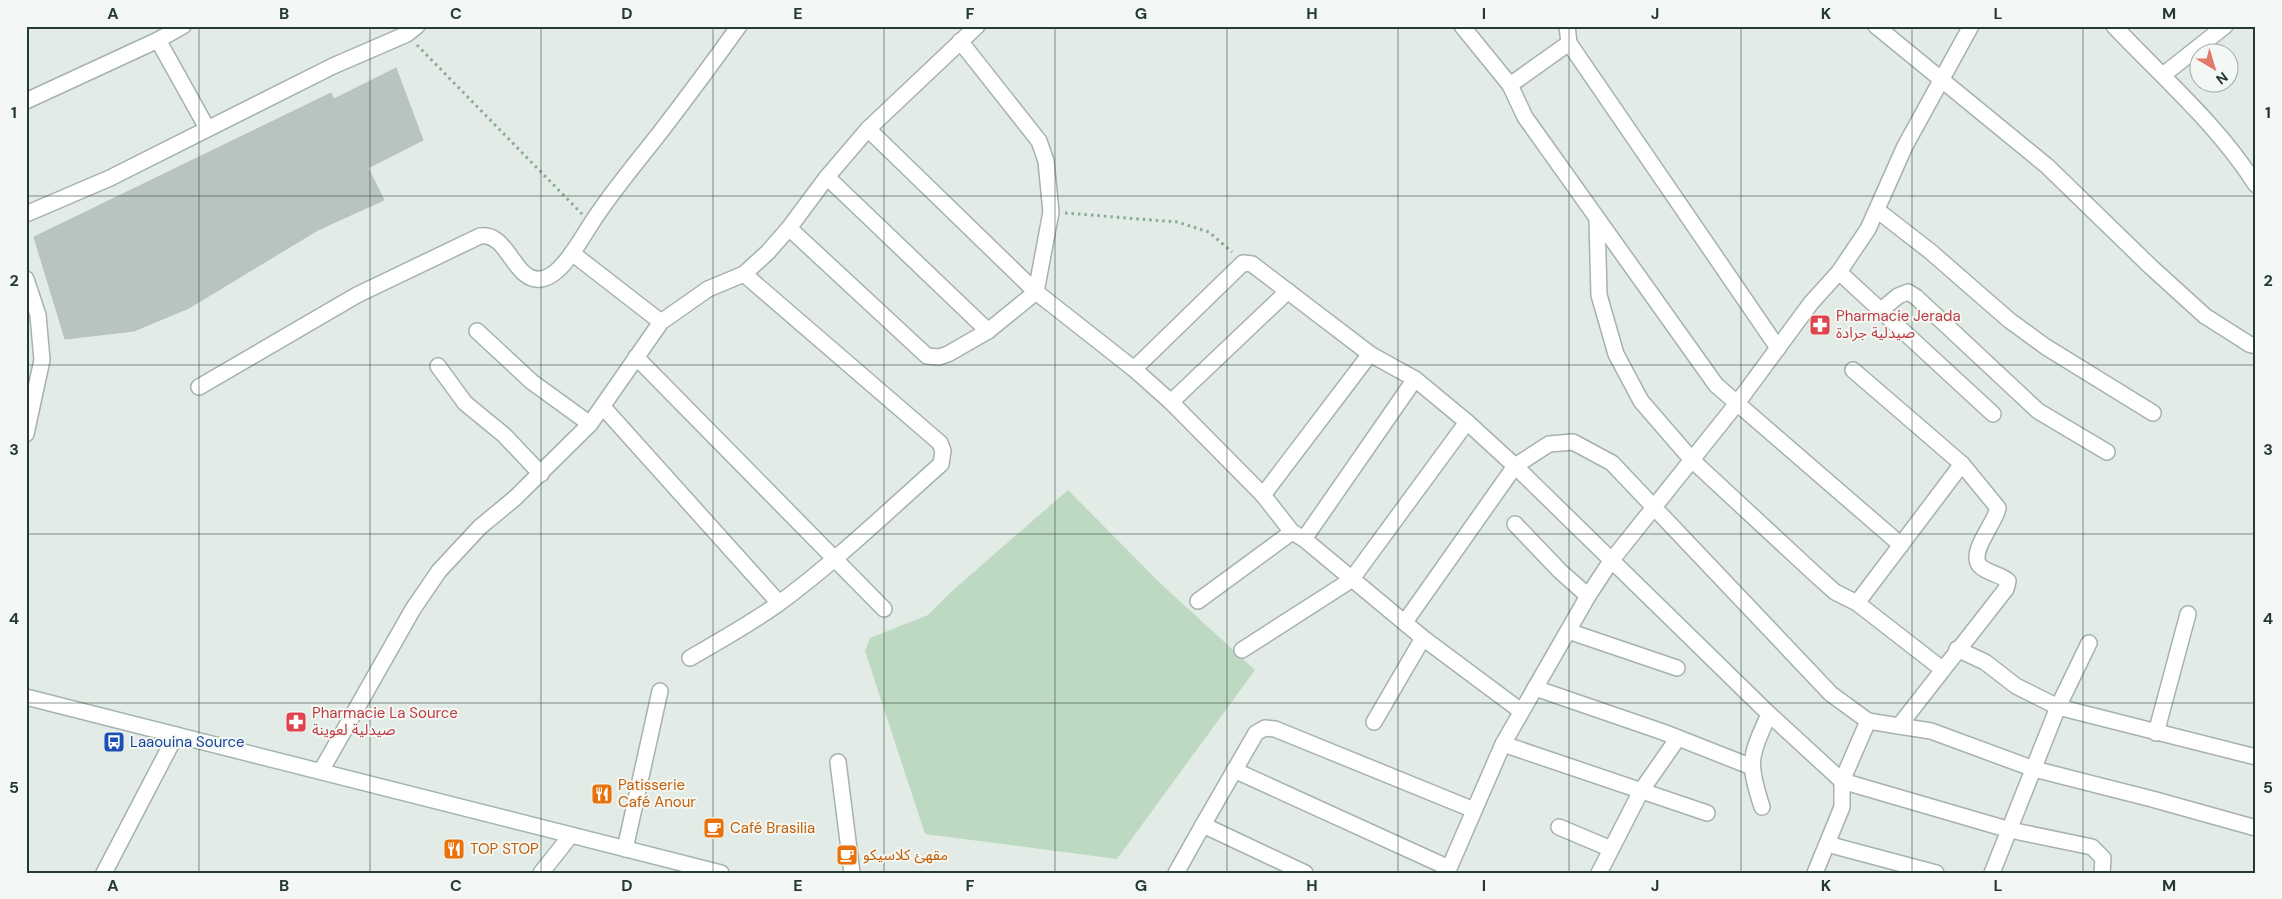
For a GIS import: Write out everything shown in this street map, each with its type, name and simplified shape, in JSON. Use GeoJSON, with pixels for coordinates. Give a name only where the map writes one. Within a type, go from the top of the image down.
{"type":"FeatureCollection","features":[{"type":"Feature","properties":{"kind":"street"},"geometry":{"type":"LineString","coordinates":[[26,101],[158,40],[183,26]]}},
{"type":"Feature","properties":{"kind":"street"},"geometry":{"type":"LineString","coordinates":[[199,387],[357,295],[480,236],[487,234],[494,237],[523,272],[540,280],[549,277],[572,253],[591,224],[739,26]]}},
{"type":"Feature","properties":{"kind":"street"},"geometry":{"type":"LineString","coordinates":[[321,771],[413,609],[439,571],[480,527],[541,474],[590,424],[636,356],[662,322],[708,289],[744,274],[768,252],[789,228],[827,177],[868,129],[977,26]]}},
{"type":"Feature","properties":{"kind":"street"},"geometry":{"type":"LineString","coordinates":[[1462,26],[1510,85],[1525,117],[1541,136],[1597,220],[1716,385],[1738,402],[1901,545]]}},
{"type":"Feature","properties":{"kind":"street"},"geometry":{"type":"LineString","coordinates":[[1567,26],[1569,42],[1778,348]]}},
{"type":"Feature","properties":{"kind":"street"},"geometry":{"type":"LineString","coordinates":[[1876,26],[2047,166],[2150,267],[2204,316],[2249,344],[2256,346]]}},
{"type":"Feature","properties":{"kind":"street"},"geometry":{"type":"LineString","coordinates":[[1234,770],[1448,870],[1503,744],[1588,596],[1611,561],[1738,402],[1811,303],[1839,272],[1868,229],[1905,146],[1971,26]]}},
{"type":"Feature","properties":{"kind":"street"},"geometry":{"type":"LineString","coordinates":[[2114,26],[2163,75],[2239,159],[2256,185]]}},
{"type":"Feature","properties":{"kind":"street"},"geometry":{"type":"LineString","coordinates":[[2163,75],[2225,26]]}},
{"type":"Feature","properties":{"kind":"street"},"geometry":{"type":"LineString","coordinates":[[26,214],[110,178],[332,66],[412,30]]}},
{"type":"Feature","properties":{"kind":"street"},"geometry":{"type":"LineString","coordinates":[[158,40],[207,128]]}},
{"type":"Feature","properties":{"kind":"street"},"geometry":{"type":"LineString","coordinates":[[789,228],[927,356],[939,358],[988,331],[1036,292],[1051,212],[1046,161],[1040,141],[960,41]]}},
{"type":"Feature","properties":{"kind":"street"},"geometry":{"type":"LineString","coordinates":[[1510,85],[1569,42]]}},
{"type":"Feature","properties":{"kind":"street"},"geometry":{"type":"LineString","coordinates":[[868,129],[1036,292],[1134,369],[1171,402],[1263,496],[1298,536],[1423,638],[1521,711]]}},
{"type":"Feature","properties":{"kind":"street"},"geometry":{"type":"LineString","coordinates":[[827,177],[988,331]]}},
{"type":"Feature","properties":{"kind":"street"},"geometry":{"type":"LineString","coordinates":[[1876,210],[1931,252],[2009,320],[2046,346],[2153,413]]}},
{"type":"Feature","properties":{"kind":"street"},"geometry":{"type":"LineString","coordinates":[[1597,220],[1599,295],[1616,354],[1641,401],[1692,460],[1822,581],[1835,592],[1857,603],[1942,669]]}},
{"type":"Feature","properties":{"kind":"street"},"geometry":{"type":"LineString","coordinates":[[572,253],[662,322]]}},
{"type":"Feature","properties":{"kind":"street"},"geometry":{"type":"LineString","coordinates":[[1134,369],[1243,263],[1252,264],[1370,354],[1415,379],[1467,422],[1515,466],[1769,714],[1842,781],[2010,830],[2092,846],[2103,858],[2102,873]]}},
{"type":"Feature","properties":{"kind":"street"},"geometry":{"type":"LineString","coordinates":[[1839,272],[1993,414]]}},
{"type":"Feature","properties":{"kind":"street"},"geometry":{"type":"LineString","coordinates":[[690,658],[753,621],[779,603],[835,558],[941,464],[943,450],[940,442],[867,382],[744,274]]}},
{"type":"Feature","properties":{"kind":"street"},"geometry":{"type":"LineString","coordinates":[[26,279],[38,315],[42,360],[26,434]]}},
{"type":"Feature","properties":{"kind":"street"},"geometry":{"type":"LineString","coordinates":[[1171,402],[1288,291]]}},
{"type":"Feature","properties":{"kind":"street"},"geometry":{"type":"LineString","coordinates":[[1880,311],[1898,296],[1908,292],[1916,297],[2038,411],[2107,452]]}},
{"type":"Feature","properties":{"kind":"street"},"geometry":{"type":"LineString","coordinates":[[477,331],[532,382],[590,424]]}},
{"type":"Feature","properties":{"kind":"street"},"geometry":{"type":"LineString","coordinates":[[1263,496],[1370,354]]}},
{"type":"Feature","properties":{"kind":"street"},"geometry":{"type":"LineString","coordinates":[[636,356],[884,610]]}},
{"type":"Feature","properties":{"kind":"street"},"geometry":{"type":"LineString","coordinates":[[438,366],[465,403],[504,435],[541,474]]}},
{"type":"Feature","properties":{"kind":"street"},"geometry":{"type":"LineString","coordinates":[[1853,370],[1962,464],[1998,508],[1997,515],[1977,550],[1976,558],[1981,566],[2008,581],[2006,589],[1957,649],[1899,726]]}},
{"type":"Feature","properties":{"kind":"street"},"geometry":{"type":"LineString","coordinates":[[1198,601],[1298,536],[1415,379]]}},
{"type":"Feature","properties":{"kind":"street"},"geometry":{"type":"LineString","coordinates":[[603,407],[779,603]]}},
{"type":"Feature","properties":{"kind":"street"},"geometry":{"type":"LineString","coordinates":[[1242,650],[1351,580],[1467,422]]}},
{"type":"Feature","properties":{"kind":"street"},"geometry":{"type":"LineString","coordinates":[[1405,622],[1515,466],[1550,444],[1573,442],[1612,463],[1831,694],[1868,721],[1931,731],[2034,769],[2256,828]]}},
{"type":"Feature","properties":{"kind":"street"},"geometry":{"type":"LineString","coordinates":[[1857,603],[1962,464]]}},
{"type":"Feature","properties":{"kind":"street"},"geometry":{"type":"LineString","coordinates":[[1515,524],[1588,596]]}},
{"type":"Feature","properties":{"kind":"street"},"geometry":{"type":"LineString","coordinates":[[2156,733],[2188,614]]}},
{"type":"Feature","properties":{"kind":"street"},"geometry":{"type":"LineString","coordinates":[[1568,631],[1677,668]]}},
{"type":"Feature","properties":{"kind":"street"},"geometry":{"type":"LineString","coordinates":[[1374,722],[1423,638]]}},
{"type":"Feature","properties":{"kind":"street"},"geometry":{"type":"LineString","coordinates":[[1992,873],[2058,707],[2090,643]]}},
{"type":"Feature","properties":{"kind":"street"},"geometry":{"type":"LineString","coordinates":[[1957,649],[1985,662],[2016,686],[2058,707],[2256,757]]}},
{"type":"Feature","properties":{"kind":"street"},"geometry":{"type":"LineString","coordinates":[[1535,688],[1752,766]]}},
{"type":"Feature","properties":{"kind":"street"},"geometry":{"type":"LineString","coordinates":[[625,849],[660,692]]}},
{"type":"Feature","properties":{"kind":"street"},"geometry":{"type":"LineString","coordinates":[[28,702],[176,735],[571,835],[698,870],[721,873]]}},
{"type":"Feature","properties":{"kind":"street"},"geometry":{"type":"LineString","coordinates":[[1762,807],[1752,766],[1753,752],[1769,714]]}},
{"type":"Feature","properties":{"kind":"street"},"geometry":{"type":"LineString","coordinates":[[1816,873],[1842,807],[1842,781],[1868,721]]}},
{"type":"Feature","properties":{"kind":"street"},"geometry":{"type":"LineString","coordinates":[[1176,873],[1256,732],[1265,728],[1275,729],[1474,810]]}},
{"type":"Feature","properties":{"kind":"street"},"geometry":{"type":"LineString","coordinates":[[104,873],[176,735]]}},
{"type":"Feature","properties":{"kind":"street"},"geometry":{"type":"LineString","coordinates":[[1599,873],[1641,791],[1678,738]]}},
{"type":"Feature","properties":{"kind":"street"},"geometry":{"type":"LineString","coordinates":[[1503,744],[1707,813]]}},
{"type":"Feature","properties":{"kind":"street"},"geometry":{"type":"LineString","coordinates":[[838,762],[852,873]]}},
{"type":"Feature","properties":{"kind":"street"},"geometry":{"type":"LineString","coordinates":[[1203,825],[1305,873]]}},
{"type":"Feature","properties":{"kind":"street"},"geometry":{"type":"LineString","coordinates":[[1559,827],[1611,850]]}},
{"type":"Feature","properties":{"kind":"street"},"geometry":{"type":"LineString","coordinates":[[541,873],[571,835]]}},
{"type":"Feature","properties":{"kind":"street"},"geometry":{"type":"LineString","coordinates":[[1827,844],[1936,873]]}},
{"type":"Feature","properties":{"kind":"path"},"geometry":{"type":"LineString","coordinates":[[412,30],[591,224]]}},
{"type":"Feature","properties":{"kind":"path"},"geometry":{"type":"LineString","coordinates":[[1051,212],[1177,222],[1191,225],[1209,232],[1243,263]]}},
{"type":"Feature","properties":{"kind":"green space"},"geometry":{"type":"Polygon","coordinates":[[[1068,490],[1160,583],[1255,670],[1117,859],[925,834],[865,651],[870,638],[928,615],[951,592],[1068,490]]]}},
{"type":"Feature","properties":{"kind":"building"},"geometry":{"type":"Polygon","coordinates":[[[396,68],[423,140],[368,168],[384,200],[318,230],[189,308],[134,331],[65,339],[34,237],[331,93],[334,99],[396,68]]]}},
{"type":"Feature","properties":{"kind":"place","name":"Pharmacie Jerada صيدلية جرادة"},"geometry":{"type":"Point","coordinates":[1820,325]}},
{"type":"Feature","properties":{"kind":"place","name":"Pharmacie La Source صيدلية لعوينة"},"geometry":{"type":"Point","coordinates":[296,722]}},
{"type":"Feature","properties":{"kind":"place","name":"Laaouina Source"},"geometry":{"type":"Point","coordinates":[114,742]}},
{"type":"Feature","properties":{"kind":"place","name":"Patisserie Café Anour"},"geometry":{"type":"Point","coordinates":[602,794]}},
{"type":"Feature","properties":{"kind":"place","name":"Café Brasilia"},"geometry":{"type":"Point","coordinates":[714,828]}},
{"type":"Feature","properties":{"kind":"place","name":"TOP STOP"},"geometry":{"type":"Point","coordinates":[454,849]}},
{"type":"Feature","properties":{"kind":"place","name":"مقهئ كلاسيكو"},"geometry":{"type":"Point","coordinates":[847,855]}}]}
